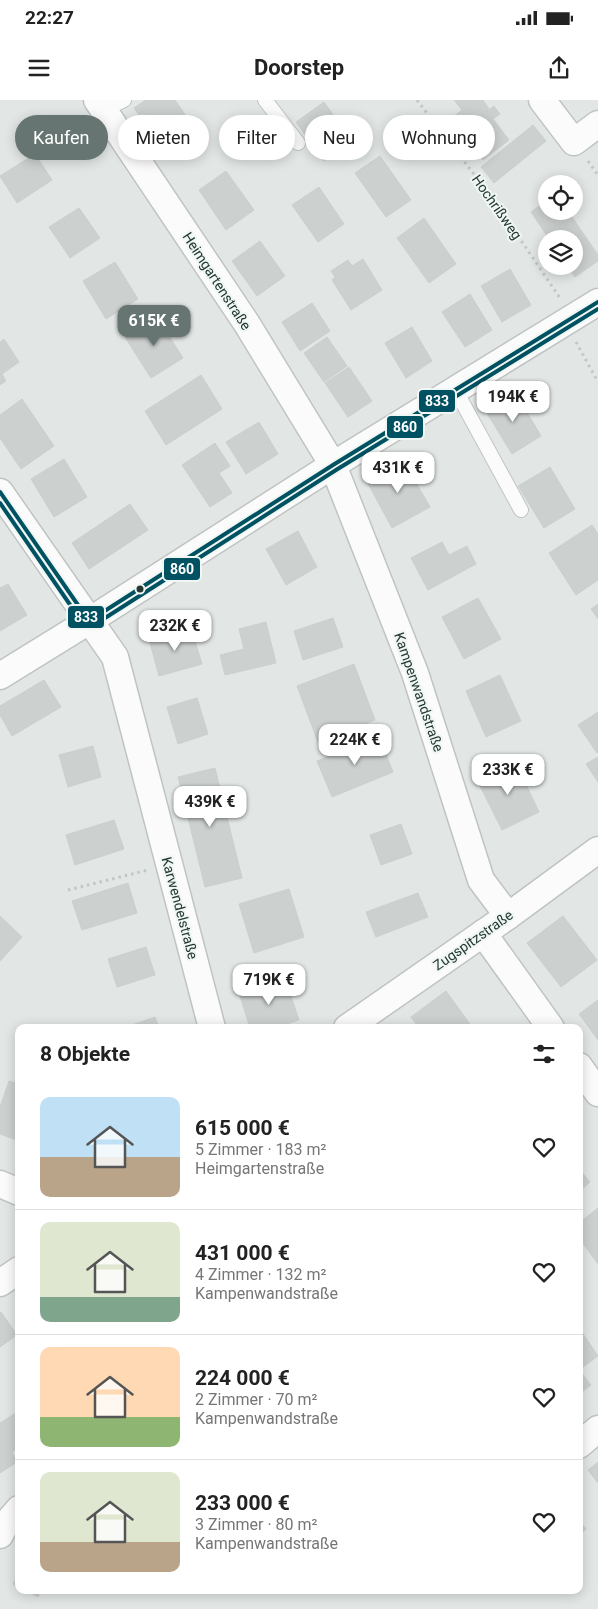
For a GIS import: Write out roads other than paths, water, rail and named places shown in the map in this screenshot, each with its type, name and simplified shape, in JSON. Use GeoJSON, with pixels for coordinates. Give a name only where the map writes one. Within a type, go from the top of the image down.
{"type":"FeatureCollection","features":[{"type":"Feature","properties":{"kind":"street"},"geometry":{"type":"LineString","coordinates":[[542,100],[574,142],[598,124]]}},
{"type":"Feature","properties":{"kind":"street","name":"Heimgartenstraße"},"geometry":{"type":"LineString","coordinates":[[109,103],[333,464]]}},
{"type":"Feature","properties":{"kind":"street"},"geometry":{"type":"LineString","coordinates":[[0,676],[333,464],[598,302]]}},
{"type":"Feature","properties":{"kind":"street","name":"Kampenwandstraße"},"geometry":{"type":"LineString","coordinates":[[333,464],[415,673],[481,880],[508,916]]}},
{"type":"Feature","properties":{"kind":"street","name":"Karwendelstraße"},"geometry":{"type":"LineString","coordinates":[[0,492],[115,657],[211,1024]]}},
{"type":"Feature","properties":{"kind":"street","name":"Zugspitzstraße"},"geometry":{"type":"LineString","coordinates":[[353,1024],[508,916],[598,850]]}},
{"type":"Feature","properties":{"kind":"street"},"geometry":{"type":"LineString","coordinates":[[483,933],[548,1024]]}},
{"type":"Feature","properties":{"kind":"street"},"geometry":{"type":"LineString","coordinates":[[583,1072],[598,1093]]}},
{"type":"Feature","properties":{"kind":"street"},"geometry":{"type":"LineString","coordinates":[[0,1184],[15,1190]]}},
{"type":"Feature","properties":{"kind":"street"},"geometry":{"type":"LineString","coordinates":[[0,1283],[15,1273]]}},
{"type":"Feature","properties":{"kind":"street"},"geometry":{"type":"LineString","coordinates":[[583,1442],[598,1429]]}},
{"type":"Feature","properties":{"kind":"street"},"geometry":{"type":"LineString","coordinates":[[0,1534],[15,1514]]}},
{"type":"Feature","properties":{"kind":"lane"},"geometry":{"type":"LineString","coordinates":[[265,100],[298,143]]}},
{"type":"Feature","properties":{"kind":"lane"},"geometry":{"type":"LineString","coordinates":[[455,389],[521,510]]}}]}
